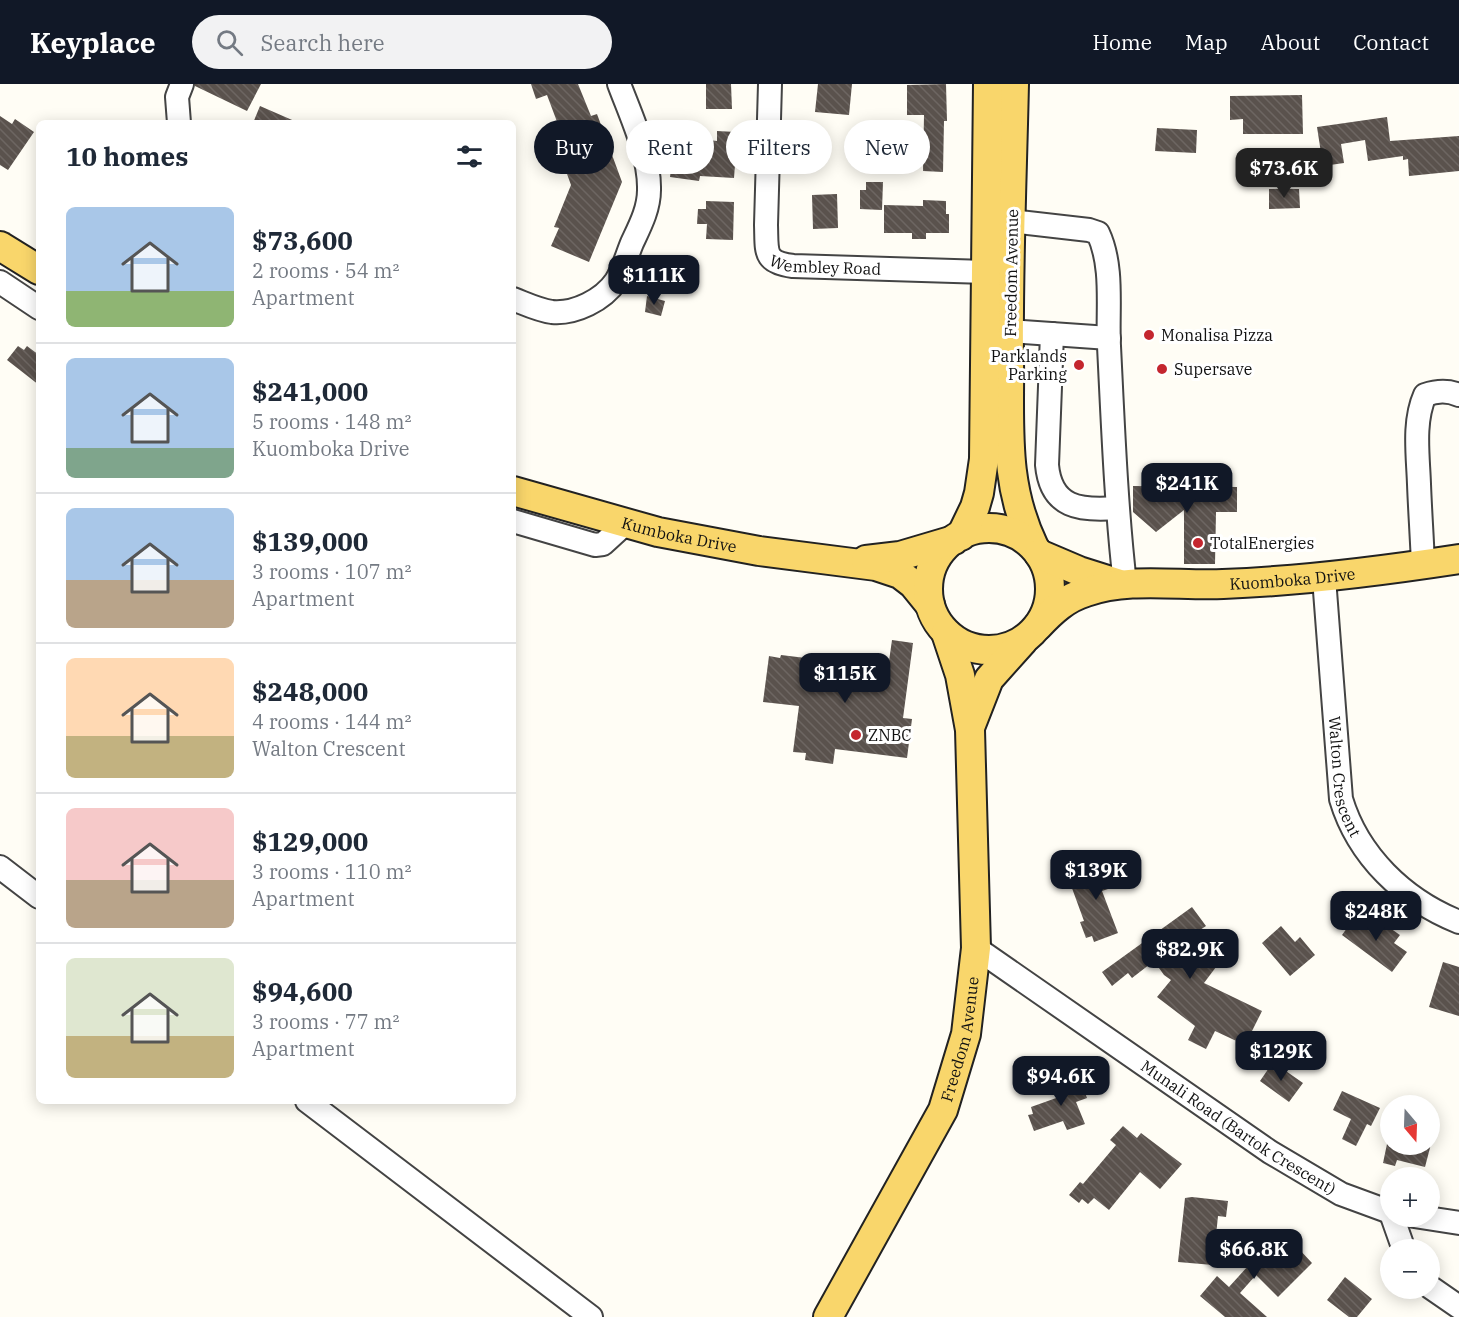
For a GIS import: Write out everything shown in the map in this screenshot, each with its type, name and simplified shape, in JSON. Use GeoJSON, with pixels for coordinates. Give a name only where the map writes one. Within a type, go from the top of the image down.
{"type":"FeatureCollection","features":[{"type":"Feature","properties":{"kind":"main road","name":"Freedom Avenue"},"geometry":{"type":"LineString","coordinates":[[988,84],[986,272],[997,460]]}},
{"type":"Feature","properties":{"kind":"main road","name":"Freedom Avenue"},"geometry":{"type":"LineString","coordinates":[[997,460],[1009,331],[1014,84]]}},
{"type":"Feature","properties":{"kind":"main road"},"geometry":{"type":"LineString","coordinates":[[988,126],[1011,221]]}},
{"type":"Feature","properties":{"kind":"main road"},"geometry":{"type":"LineString","coordinates":[[4,255],[36,269]]}},
{"type":"Feature","properties":{"kind":"main road"},"geometry":{"type":"LineString","coordinates":[[957,538],[975,507],[979,493],[997,460]]}},
{"type":"Feature","properties":{"kind":"main road"},"geometry":{"type":"LineString","coordinates":[[997,460],[1024,527],[1048,571],[1051,590],[1047,609],[1031,633]]}},
{"type":"Feature","properties":{"kind":"main road","name":"Kumboka Drive"},"geometry":{"type":"LineString","coordinates":[[516,492],[658,532],[759,551],[876,567],[900,574],[913,584],[930,605]]}},
{"type":"Feature","properties":{"kind":"main road"},"geometry":{"type":"LineString","coordinates":[[988,528],[1005,530],[1020,536],[1036,550],[1094,576],[1125,584],[1087,591],[1069,599],[1051,612],[1031,633],[1009,647],[984,649],[975,649],[960,643],[946,633],[936,620],[930,605],[928,587],[932,569],[940,553],[957,538],[971,531],[988,528]]}},
{"type":"Feature","properties":{"kind":"main road","name":"Kumboka Drive"},"geometry":{"type":"LineString","coordinates":[[849,562],[900,556],[957,538]]}},
{"type":"Feature","properties":{"kind":"main road","name":"Kuomboka Drive"},"geometry":{"type":"LineString","coordinates":[[1125,584],[1221,584],[1324,578],[1459,559]]}},
{"type":"Feature","properties":{"kind":"main road","name":"Freedom Avenue"},"geometry":{"type":"LineString","coordinates":[[828,1317],[943,1110],[966,1034],[976,948],[970,730],[960,675],[946,633]]}},
{"type":"Feature","properties":{"kind":"main road","name":"Freedom Avenue"},"geometry":{"type":"LineString","coordinates":[[970,730],[989,679],[1031,633]]}},
{"type":"Feature","properties":{"kind":"street"},"geometry":{"type":"LineString","coordinates":[[179,120],[177,98],[182,84]]}},
{"type":"Feature","properties":{"kind":"street"},"geometry":{"type":"LineString","coordinates":[[516,299],[536,309],[554,312],[575,310],[597,299],[616,281],[646,210],[649,189],[637,133],[619,84]]}},
{"type":"Feature","properties":{"kind":"street","name":"Wembley Road"},"geometry":{"type":"LineString","coordinates":[[770,84],[766,225],[770,258],[778,264],[793,266],[986,272]]}},
{"type":"Feature","properties":{"kind":"street"},"geometry":{"type":"LineString","coordinates":[[1011,221],[1089,230],[1098,233],[1104,246],[1108,278],[1117,508],[1125,584]]}},
{"type":"Feature","properties":{"kind":"street"},"geometry":{"type":"LineString","coordinates":[[0,282],[36,306]]}},
{"type":"Feature","properties":{"kind":"street"},"geometry":{"type":"LineString","coordinates":[[1009,331],[1109,338]]}},
{"type":"Feature","properties":{"kind":"street"},"geometry":{"type":"LineString","coordinates":[[1052,334],[1048,483],[1059,497],[1077,507],[1097,510],[1117,508]]}},
{"type":"Feature","properties":{"kind":"street"},"geometry":{"type":"LineString","coordinates":[[1423,565],[1418,428],[1420,406],[1425,395],[1443,391],[1459,395]]}},
{"type":"Feature","properties":{"kind":"street"},"geometry":{"type":"LineString","coordinates":[[516,522],[595,545],[603,544],[626,523]]}},
{"type":"Feature","properties":{"kind":"street","name":"Walton Crescent"},"geometry":{"type":"LineString","coordinates":[[1324,578],[1341,799],[1346,815],[1353,832],[1372,860],[1386,875],[1439,914],[1459,922]]}},
{"type":"Feature","properties":{"kind":"street"},"geometry":{"type":"LineString","coordinates":[[0,867],[36,895]]}},
{"type":"Feature","properties":{"kind":"street","name":"Munali Road (Bartok Crescent)"},"geometry":{"type":"LineString","coordinates":[[976,948],[1270,1152],[1341,1194],[1380,1210]]}},
{"type":"Feature","properties":{"kind":"street"},"geometry":{"type":"LineString","coordinates":[[312,1104],[591,1317]]}},
{"type":"Feature","properties":{"kind":"street"},"geometry":{"type":"LineString","coordinates":[[1440,1220],[1459,1223]]}},
{"type":"Feature","properties":{"kind":"street"},"geometry":{"type":"LineString","coordinates":[[1440,1294],[1459,1307]]}},
{"type":"Feature","properties":{"kind":"building"},"geometry":{"type":"Polygon","coordinates":[[[195,84],[261,84],[247,111],[195,84]]]}},
{"type":"Feature","properties":{"kind":"building"},"geometry":{"type":"Polygon","coordinates":[[[531,84],[578,84],[591,116],[597,114],[599,120],[556,120],[547,95],[536,99],[531,84]]]}},
{"type":"Feature","properties":{"kind":"building"},"geometry":{"type":"Polygon","coordinates":[[[706,84],[731,84],[732,109],[706,109],[706,84]]]}},
{"type":"Feature","properties":{"kind":"building"},"geometry":{"type":"Polygon","coordinates":[[[818,84],[852,84],[849,115],[815,112],[818,84]]]}},
{"type":"Feature","properties":{"kind":"building"},"geometry":{"type":"Polygon","coordinates":[[[946,84],[947,121],[944,121],[943,172],[930,171],[930,120],[924,120],[924,115],[907,115],[907,85],[946,84]]]}},
{"type":"Feature","properties":{"kind":"building"},"geometry":{"type":"Polygon","coordinates":[[[1302,95],[1303,134],[1243,134],[1243,119],[1230,120],[1230,96],[1302,95]]]}},
{"type":"Feature","properties":{"kind":"building"},"geometry":{"type":"Polygon","coordinates":[[[260,106],[292,120],[254,120],[260,106]]]}},
{"type":"Feature","properties":{"kind":"building"},"geometry":{"type":"Polygon","coordinates":[[[0,116],[12,124],[15,119],[34,132],[8,170],[0,165],[0,116]]]}},
{"type":"Feature","properties":{"kind":"building"},"geometry":{"type":"Polygon","coordinates":[[[1387,117],[1390,141],[1459,136],[1459,171],[1409,176],[1408,159],[1403,160],[1403,156],[1368,161],[1365,140],[1341,144],[1344,163],[1323,166],[1317,127],[1387,117]]]}},
{"type":"Feature","properties":{"kind":"building"},"geometry":{"type":"Polygon","coordinates":[[[1157,128],[1197,130],[1196,153],[1155,151],[1157,128]]]}},
{"type":"Feature","properties":{"kind":"building"},"geometry":{"type":"Polygon","coordinates":[[[717,131],[726,131],[726,174],[734,174],[734,178],[700,176],[699,181],[670,177],[670,174],[714,174],[714,141],[717,141],[717,131]]]}},
{"type":"Feature","properties":{"kind":"building"},"geometry":{"type":"Polygon","coordinates":[[[614,160],[622,182],[589,262],[551,246],[559,228],[554,227],[571,185],[567,174],[614,174],[614,160]]]}},
{"type":"Feature","properties":{"kind":"building"},"geometry":{"type":"Polygon","coordinates":[[[866,182],[883,182],[882,210],[860,209],[860,190],[866,190],[866,182]]]}},
{"type":"Feature","properties":{"kind":"building"},"geometry":{"type":"Polygon","coordinates":[[[1269,189],[1299,189],[1300,208],[1269,209],[1269,189]]]}},
{"type":"Feature","properties":{"kind":"building"},"geometry":{"type":"Polygon","coordinates":[[[837,194],[838,228],[813,229],[812,195],[837,194]]]}},
{"type":"Feature","properties":{"kind":"building"},"geometry":{"type":"Polygon","coordinates":[[[923,200],[946,201],[949,233],[926,233],[926,239],[912,239],[912,233],[884,233],[884,205],[923,206],[923,200]]]}},
{"type":"Feature","properties":{"kind":"building"},"geometry":{"type":"Polygon","coordinates":[[[706,201],[734,202],[733,240],[706,239],[707,224],[697,224],[698,209],[706,209],[706,201]]]}},
{"type":"Feature","properties":{"kind":"building"},"geometry":{"type":"Polygon","coordinates":[[[647,296],[665,301],[661,316],[645,312],[647,296]]]}},
{"type":"Feature","properties":{"kind":"building"},"geometry":{"type":"Polygon","coordinates":[[[18,346],[24,350],[27,346],[36,353],[36,383],[7,360],[18,346]]]}},
{"type":"Feature","properties":{"kind":"building"},"geometry":{"type":"Polygon","coordinates":[[[1133,486],[1237,487],[1237,512],[1216,512],[1215,564],[1184,564],[1184,510],[1156,532],[1133,512],[1133,486]]]}},
{"type":"Feature","properties":{"kind":"building"},"geometry":{"type":"Polygon","coordinates":[[[892,640],[913,643],[903,718],[912,719],[907,758],[835,749],[833,764],[805,760],[806,753],[793,752],[799,706],[763,702],[769,656],[780,658],[781,655],[888,668],[892,640]]]}},
{"type":"Feature","properties":{"kind":"building"},"geometry":{"type":"Polygon","coordinates":[[[1115,863],[1123,884],[1102,891],[1118,933],[1094,942],[1092,936],[1086,938],[1080,922],[1084,921],[1069,880],[1115,863]]]}},
{"type":"Feature","properties":{"kind":"building"},"geometry":{"type":"Polygon","coordinates":[[[1192,907],[1206,926],[1200,930],[1228,951],[1204,983],[1262,1011],[1245,1045],[1215,1031],[1206,1049],[1188,1040],[1195,1026],[1157,997],[1171,980],[1164,975],[1154,961],[1132,978],[1128,973],[1112,986],[1102,972],[1192,907]]]}},
{"type":"Feature","properties":{"kind":"building"},"geometry":{"type":"Polygon","coordinates":[[[1357,914],[1372,926],[1377,919],[1400,935],[1394,943],[1407,952],[1392,972],[1342,935],[1357,914]]]}},
{"type":"Feature","properties":{"kind":"building"},"geometry":{"type":"Polygon","coordinates":[[[1281,926],[1295,942],[1300,937],[1315,955],[1290,976],[1262,943],[1281,926]]]}},
{"type":"Feature","properties":{"kind":"building"},"geometry":{"type":"Polygon","coordinates":[[[1443,962],[1459,967],[1459,1016],[1429,1007],[1443,962]]]}},
{"type":"Feature","properties":{"kind":"building"},"geometry":{"type":"Polygon","coordinates":[[[1273,1062],[1303,1083],[1289,1102],[1260,1081],[1273,1062]]]}},
{"type":"Feature","properties":{"kind":"building"},"geometry":{"type":"Polygon","coordinates":[[[1079,1077],[1087,1098],[1076,1102],[1085,1124],[1067,1130],[1063,1121],[1034,1131],[1028,1115],[1033,1114],[1031,1107],[1059,1097],[1055,1086],[1079,1077]]]}},
{"type":"Feature","properties":{"kind":"building"},"geometry":{"type":"Polygon","coordinates":[[[1342,1091],[1380,1108],[1371,1126],[1367,1124],[1356,1146],[1342,1139],[1351,1119],[1333,1110],[1342,1091]]]}},
{"type":"Feature","properties":{"kind":"building"},"geometry":{"type":"Polygon","coordinates":[[[1123,1126],[1137,1138],[1141,1133],[1182,1164],[1160,1189],[1140,1172],[1109,1210],[1094,1198],[1088,1204],[1082,1199],[1079,1203],[1069,1195],[1080,1182],[1083,1184],[1116,1145],[1110,1140],[1123,1126]]]}},
{"type":"Feature","properties":{"kind":"building"},"geometry":{"type":"Polygon","coordinates":[[[1385,1155],[1428,1155],[1425,1167],[1397,1160],[1395,1166],[1383,1163],[1385,1155]]]}},
{"type":"Feature","properties":{"kind":"building"},"geometry":{"type":"Polygon","coordinates":[[[1185,1198],[1228,1201],[1226,1217],[1218,1216],[1213,1265],[1178,1262],[1185,1198]]]}},
{"type":"Feature","properties":{"kind":"building"},"geometry":{"type":"Polygon","coordinates":[[[1251,1237],[1280,1266],[1298,1248],[1312,1263],[1278,1297],[1256,1275],[1240,1293],[1267,1317],[1225,1317],[1200,1296],[1217,1276],[1229,1287],[1248,1266],[1235,1254],[1251,1237]]]}},
{"type":"Feature","properties":{"kind":"building"},"geometry":{"type":"Polygon","coordinates":[[[1345,1277],[1372,1299],[1357,1317],[1349,1317],[1327,1300],[1345,1277]]]}},
{"type":"Feature","properties":{"kind":"place","name":"Monalisa Pizza"},"geometry":{"type":"Point","coordinates":[1149,335]}},
{"type":"Feature","properties":{"kind":"place","name":"Parklands Parking"},"geometry":{"type":"Point","coordinates":[1079,365]}},
{"type":"Feature","properties":{"kind":"place","name":"Supersave"},"geometry":{"type":"Point","coordinates":[1162,369]}},
{"type":"Feature","properties":{"kind":"place","name":"TotalEnergies"},"geometry":{"type":"Point","coordinates":[1198,543]}},
{"type":"Feature","properties":{"kind":"place","name":"ZNBC"},"geometry":{"type":"Point","coordinates":[856,735]}}]}
